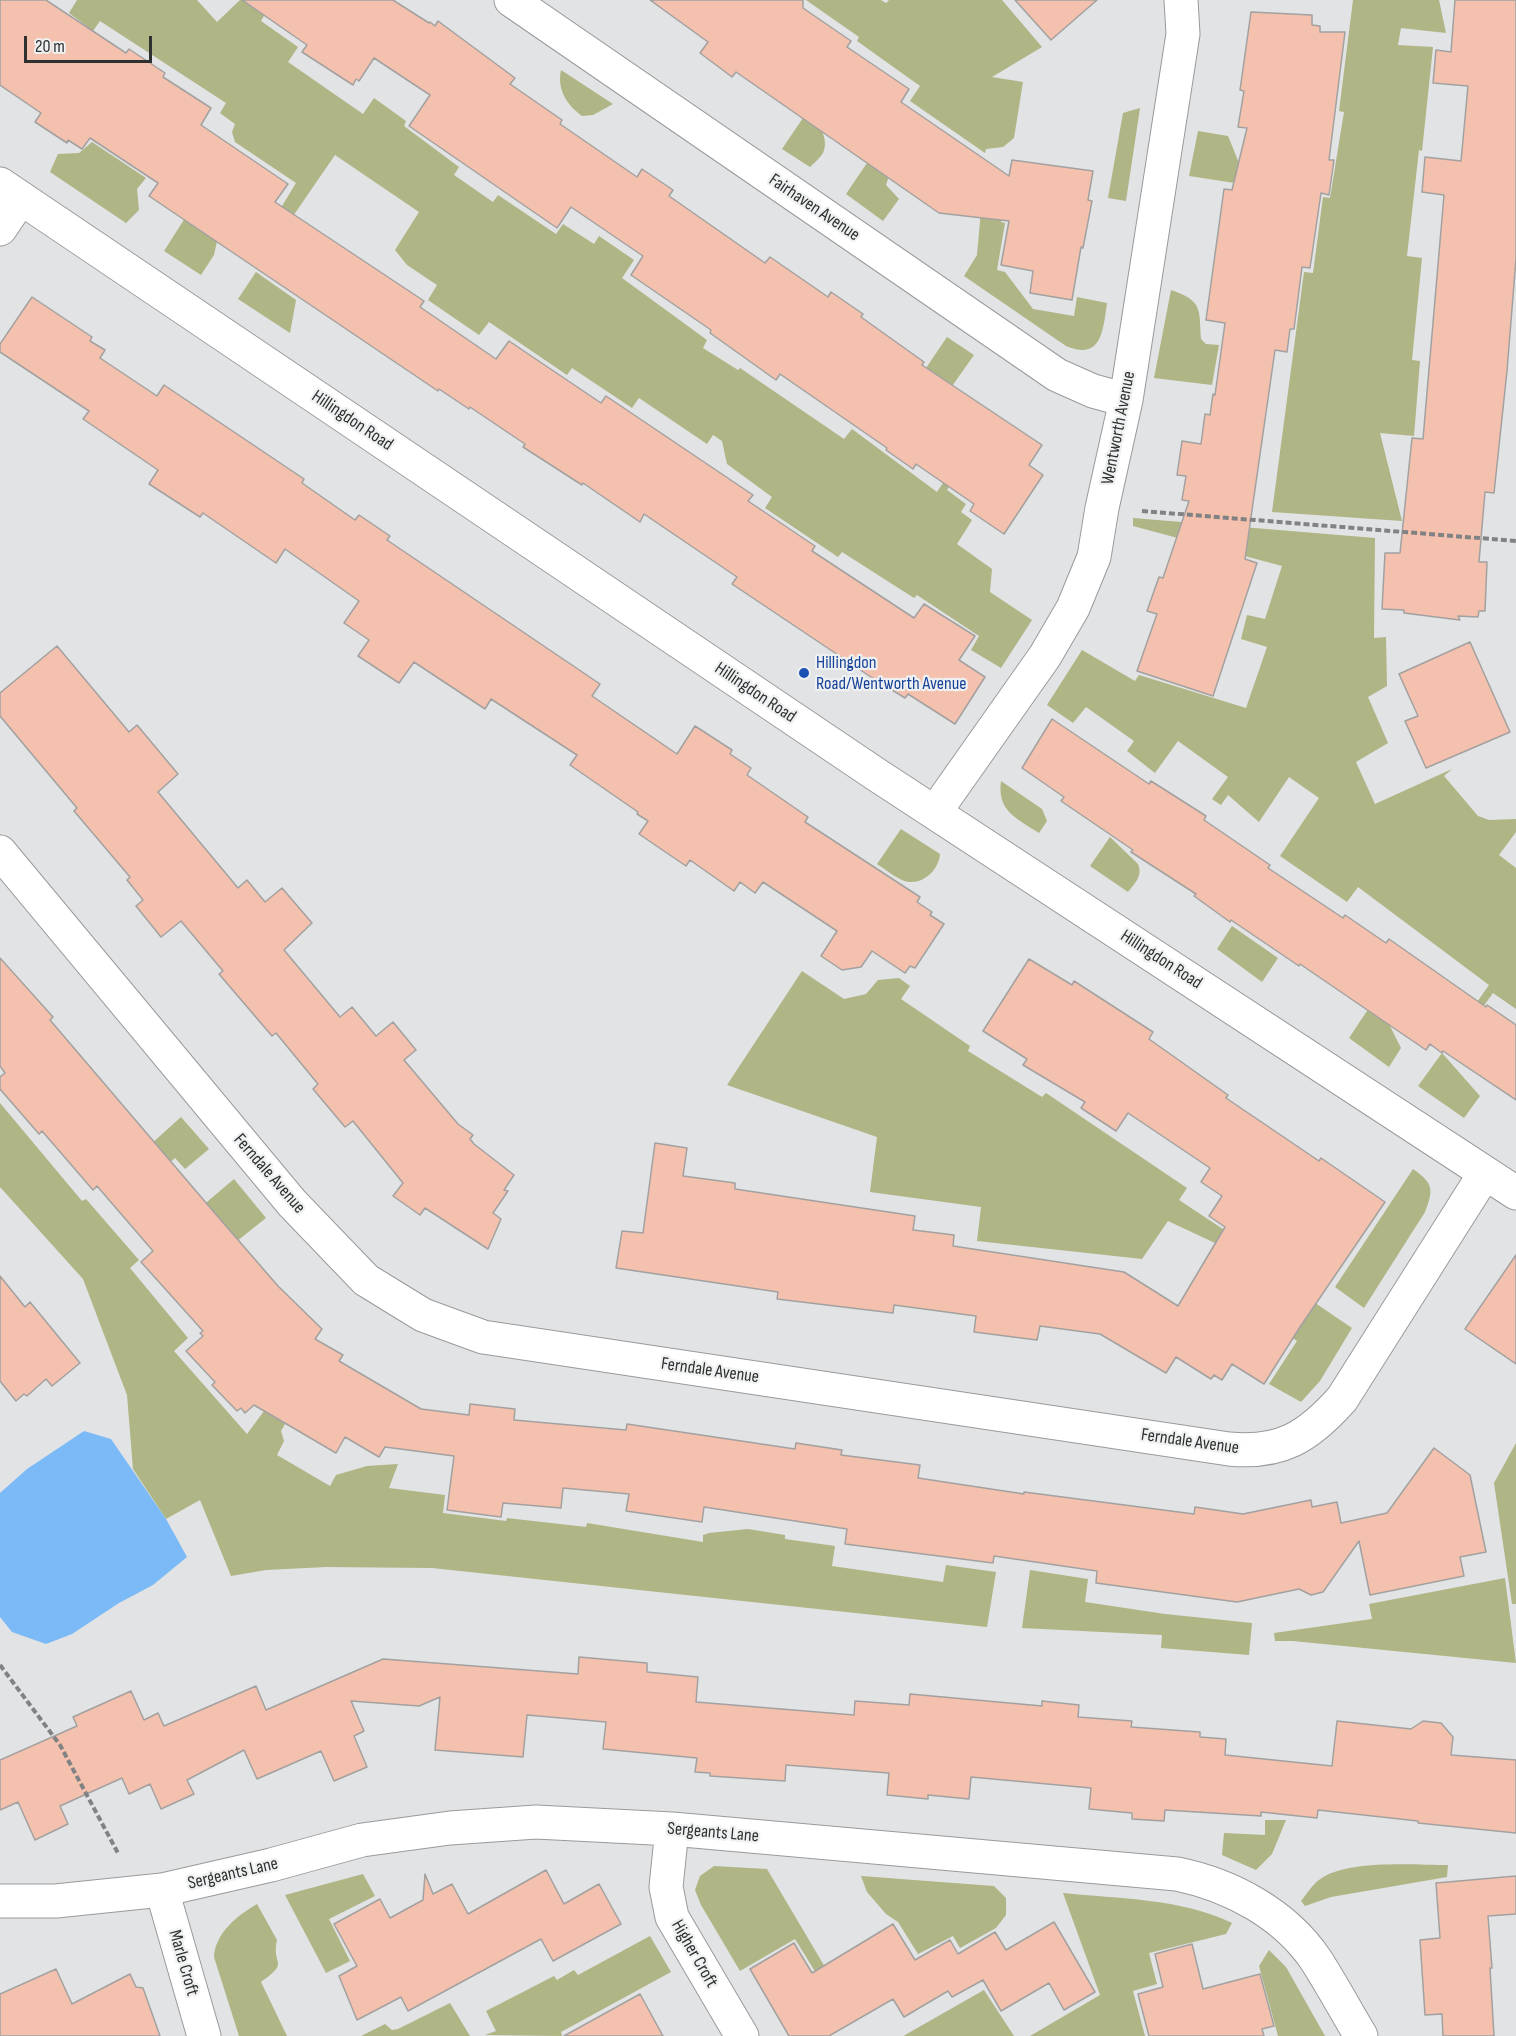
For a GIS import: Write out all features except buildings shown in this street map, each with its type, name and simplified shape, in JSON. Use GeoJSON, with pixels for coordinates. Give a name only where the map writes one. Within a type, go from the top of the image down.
{"type":"FeatureCollection","features":[{"type":"Feature","properties":{"kind":"street","name":"Fairhaven Avenue"},"geometry":{"type":"LineString","coordinates":[[511,0],[1057,375],[1093,391],[1126,400]]}},
{"type":"Feature","properties":{"kind":"street","name":"Wentworth Avenue"},"geometry":{"type":"LineString","coordinates":[[935,812],[1045,656],[1073,608],[1094,557],[1102,508],[1126,400],[1184,33],[1181,0]]}},
{"type":"Feature","properties":{"kind":"street"},"geometry":{"type":"LineString","coordinates":[[0,229],[10,191]]}},
{"type":"Feature","properties":{"kind":"street","name":"Hillingdon Road"},"geometry":{"type":"LineString","coordinates":[[10,191],[876,775],[1516,1193]]}},
{"type":"Feature","properties":{"kind":"street","name":"Ferndale Avenue"},"geometry":{"type":"LineString","coordinates":[[0,852],[292,1203],[366,1280],[423,1315],[483,1337],[1217,1447],[1266,1449],[1304,1434],[1322,1422],[1342,1399],[1485,1173]]}},
{"type":"Feature","properties":{"kind":"street","name":"Sergeants Lane"},"geometry":{"type":"LineString","coordinates":[[0,1900],[56,1901],[147,1892],[271,1865],[362,1840],[450,1828],[536,1822],[672,1829],[1177,1874],[1226,1888],[1260,1907],[1289,1929],[1315,1959],[1361,2036]]}},
{"type":"Feature","properties":{"kind":"street","name":"Higher Croft"},"geometry":{"type":"LineString","coordinates":[[672,1829],[666,1887],[672,1917],[742,2036]]}},
{"type":"Feature","properties":{"kind":"street","name":"Marle Croft"},"geometry":{"type":"LineString","coordinates":[[147,1892],[204,2036]]}},
{"type":"Feature","properties":{"kind":"path"},"geometry":{"type":"LineString","coordinates":[[1102,508],[1516,541]]}},
{"type":"Feature","properties":{"kind":"path"},"geometry":{"type":"LineString","coordinates":[[0,1665],[60,1745],[121,1860],[147,1892]]}},
{"type":"Feature","properties":{"kind":"green space"},"geometry":{"type":"Polygon","coordinates":[[[77,0],[197,0],[217,22],[240,0],[250,0],[266,12],[261,21],[298,47],[288,62],[363,114],[374,98],[406,121],[404,126],[459,167],[454,175],[493,202],[498,195],[556,234],[563,224],[594,244],[599,236],[634,260],[622,278],[707,340],[703,348],[738,370],[740,368],[844,439],[852,429],[937,492],[965,450],[971,455],[947,490],[966,504],[961,512],[972,520],[957,544],[992,569],[990,592],[1032,620],[1001,668],[971,650],[979,636],[917,595],[914,598],[842,552],[838,557],[765,508],[772,497],[727,464],[722,441],[713,435],[707,444],[639,398],[632,408],[572,368],[567,375],[489,322],[479,335],[428,300],[437,285],[407,265],[395,250],[419,212],[335,155],[291,219],[279,211],[296,183],[235,142],[232,132],[235,124],[220,113],[226,103],[100,21],[93,31],[69,13],[77,0]]]}},
{"type":"Feature","properties":{"kind":"green space"},"geometry":{"type":"Polygon","coordinates":[[[806,0],[881,0],[886,3],[889,0],[1002,0],[1042,47],[992,77],[1023,82],[1014,138],[1003,147],[986,149],[985,153],[910,101],[920,86],[857,41],[859,37],[806,0]]]}},
{"type":"Feature","properties":{"kind":"green space"},"geometry":{"type":"Polygon","coordinates":[[[1353,0],[1439,0],[1446,33],[1401,28],[1398,45],[1433,47],[1422,151],[1419,150],[1407,256],[1422,258],[1412,360],[1420,361],[1414,436],[1380,433],[1402,521],[1272,512],[1304,272],[1313,273],[1323,197],[1330,198],[1344,112],[1339,111],[1353,0]]]}},
{"type":"Feature","properties":{"kind":"green space"},"geometry":{"type":"Polygon","coordinates":[[[561,70],[613,104],[593,115],[582,116],[564,96],[560,84],[561,70]]]}},
{"type":"Feature","properties":{"kind":"green space"},"geometry":{"type":"Polygon","coordinates":[[[1140,108],[1126,201],[1108,198],[1123,113],[1140,108]]]}},
{"type":"Feature","properties":{"kind":"green space"},"geometry":{"type":"Polygon","coordinates":[[[809,109],[822,130],[825,141],[823,153],[810,167],[782,149],[809,109]]]}},
{"type":"Feature","properties":{"kind":"green space"},"geometry":{"type":"Polygon","coordinates":[[[1198,131],[1228,136],[1248,185],[1189,176],[1198,131]]]}},
{"type":"Feature","properties":{"kind":"green space"},"geometry":{"type":"Polygon","coordinates":[[[92,142],[146,178],[137,189],[139,210],[126,223],[50,172],[58,154],[79,153],[92,142]]]}},
{"type":"Feature","properties":{"kind":"green space"},"geometry":{"type":"Polygon","coordinates":[[[867,163],[889,176],[886,185],[899,199],[883,221],[846,194],[867,163]]]}},
{"type":"Feature","properties":{"kind":"green space"},"geometry":{"type":"Polygon","coordinates":[[[984,177],[1008,181],[1001,222],[1005,223],[997,270],[1005,272],[1033,309],[1074,316],[1077,297],[1107,303],[1102,332],[1094,346],[1078,350],[1066,346],[964,276],[977,255],[984,177]]]}},
{"type":"Feature","properties":{"kind":"green space"},"geometry":{"type":"Polygon","coordinates":[[[192,207],[220,227],[214,255],[201,275],[164,251],[192,207]]]}},
{"type":"Feature","properties":{"kind":"green space"},"geometry":{"type":"Polygon","coordinates":[[[256,272],[296,300],[290,333],[238,299],[256,272]]]}},
{"type":"Feature","properties":{"kind":"green space"},"geometry":{"type":"Polygon","coordinates":[[[1171,290],[1194,302],[1199,313],[1201,339],[1206,344],[1219,345],[1212,385],[1154,378],[1171,290]]]}},
{"type":"Feature","properties":{"kind":"green space"},"geometry":{"type":"Polygon","coordinates":[[[947,337],[974,355],[950,389],[924,371],[947,337]]]}},
{"type":"Feature","properties":{"kind":"green space"},"geometry":{"type":"Polygon","coordinates":[[[1133,518],[1375,538],[1374,638],[1386,637],[1387,686],[1368,697],[1388,743],[1356,762],[1375,804],[1452,769],[1444,776],[1478,816],[1489,820],[1516,819],[1516,832],[1499,855],[1516,868],[1516,1009],[1493,993],[1452,1050],[1445,1048],[1489,985],[1358,887],[1347,902],[1280,856],[1319,798],[1289,777],[1259,822],[1228,795],[1221,805],[1212,799],[1228,777],[1178,741],[1155,773],[1127,751],[1134,741],[1086,707],[1073,723],[1047,705],[1082,650],[1135,681],[1139,675],[1246,708],[1267,647],[1241,639],[1247,615],[1265,619],[1282,566],[1133,526],[1133,518]]]}},
{"type":"Feature","properties":{"kind":"green space"},"geometry":{"type":"Polygon","coordinates":[[[1001,781],[1042,809],[1047,821],[1039,833],[1016,818],[1005,807],[1002,800],[1001,781]]]}},
{"type":"Feature","properties":{"kind":"green space"},"geometry":{"type":"Polygon","coordinates":[[[901,829],[940,854],[932,872],[922,880],[909,882],[902,880],[877,864],[901,829]]]}},
{"type":"Feature","properties":{"kind":"green space"},"geometry":{"type":"Polygon","coordinates":[[[1110,837],[1138,864],[1139,876],[1128,892],[1090,866],[1110,837]]]}},
{"type":"Feature","properties":{"kind":"green space"},"geometry":{"type":"Polygon","coordinates":[[[1232,926],[1278,958],[1262,982],[1217,949],[1232,926]]]}},
{"type":"Feature","properties":{"kind":"green space"},"geometry":{"type":"Polygon","coordinates":[[[802,971],[844,999],[866,994],[878,980],[899,978],[910,986],[901,999],[970,1046],[968,1051],[1042,1097],[1046,1093],[1187,1188],[1179,1200],[1253,1249],[1247,1258],[1168,1221],[1142,1259],[977,1241],[981,1207],[870,1192],[877,1137],[727,1085],[802,971]]]}},
{"type":"Feature","properties":{"kind":"green space"},"geometry":{"type":"Polygon","coordinates":[[[1369,1008],[1388,1022],[1401,1048],[1389,1067],[1349,1038],[1369,1008]]]}},
{"type":"Feature","properties":{"kind":"green space"},"geometry":{"type":"Polygon","coordinates":[[[1442,1053],[1480,1096],[1464,1118],[1418,1086],[1442,1053]]]}},
{"type":"Feature","properties":{"kind":"green space"},"geometry":{"type":"Polygon","coordinates":[[[0,1103],[82,1201],[86,1199],[139,1260],[130,1268],[188,1338],[174,1351],[247,1434],[264,1411],[285,1424],[281,1431],[284,1441],[277,1455],[330,1486],[336,1475],[367,1466],[398,1464],[389,1488],[445,1495],[443,1513],[506,1521],[507,1518],[586,1527],[587,1523],[703,1542],[703,1535],[709,1533],[748,1529],[785,1535],[785,1539],[835,1546],[832,1566],[943,1582],[946,1565],[996,1572],[987,1627],[432,1568],[326,1567],[266,1570],[231,1576],[200,1500],[166,1519],[133,1469],[127,1395],[83,1279],[0,1187],[0,1103]]]}},
{"type":"Feature","properties":{"kind":"green space"},"geometry":{"type":"Polygon","coordinates":[[[181,1117],[209,1149],[185,1169],[175,1158],[167,1165],[150,1145],[181,1117]]]}},
{"type":"Feature","properties":{"kind":"green space"},"geometry":{"type":"Polygon","coordinates":[[[1413,1169],[1425,1178],[1430,1187],[1428,1204],[1364,1308],[1335,1287],[1413,1169]]]}},
{"type":"Feature","properties":{"kind":"green space"},"geometry":{"type":"Polygon","coordinates":[[[234,1179],[266,1218],[232,1245],[188,1218],[234,1179]]]}},
{"type":"Feature","properties":{"kind":"green space"},"geometry":{"type":"Polygon","coordinates":[[[1293,1288],[1352,1328],[1320,1381],[1301,1402],[1269,1384],[1297,1341],[1271,1324],[1293,1288]]]}},
{"type":"Feature","properties":{"kind":"green space"},"geometry":{"type":"Polygon","coordinates":[[[1516,1443],[1516,1604],[1512,1604],[1494,1483],[1516,1443]]]}},
{"type":"Feature","properties":{"kind":"green space"},"geometry":{"type":"Polygon","coordinates":[[[1030,1570],[1088,1579],[1085,1602],[1165,1614],[1252,1623],[1249,1655],[1161,1648],[1162,1635],[1022,1628],[1030,1570]]]}},
{"type":"Feature","properties":{"kind":"green space"},"geometry":{"type":"Polygon","coordinates":[[[1505,1578],[1516,1663],[1275,1641],[1274,1633],[1372,1619],[1369,1604],[1505,1578]]]}},
{"type":"Feature","properties":{"kind":"green space"},"geometry":{"type":"Polygon","coordinates":[[[1265,1820],[1286,1820],[1272,1854],[1256,1870],[1222,1855],[1224,1833],[1265,1835],[1265,1820]]]}},
{"type":"Feature","properties":{"kind":"green space"},"geometry":{"type":"Polygon","coordinates":[[[1400,1864],[1448,1865],[1447,1877],[1331,1897],[1305,1906],[1301,1901],[1319,1880],[1345,1869],[1400,1864]]]}},
{"type":"Feature","properties":{"kind":"green space"},"geometry":{"type":"Polygon","coordinates":[[[714,1866],[767,1869],[825,1967],[816,1973],[795,1939],[740,1971],[701,1905],[695,1890],[700,1876],[714,1866]]]}},
{"type":"Feature","properties":{"kind":"green space"},"geometry":{"type":"Polygon","coordinates":[[[363,1874],[375,1896],[329,1919],[350,1961],[326,1973],[285,1895],[363,1874]]]}},
{"type":"Feature","properties":{"kind":"green space"},"geometry":{"type":"Polygon","coordinates":[[[861,1876],[994,1886],[1006,1898],[1006,1915],[996,1928],[960,1948],[953,1936],[918,1954],[898,1922],[886,1914],[867,1892],[861,1876]]]}},
{"type":"Feature","properties":{"kind":"green space"},"geometry":{"type":"Polygon","coordinates":[[[1063,1893],[1170,1904],[1232,1923],[1226,1934],[1149,1953],[1157,1984],[1133,1991],[1145,2036],[1030,2036],[1100,1995],[1063,1893]]]}},
{"type":"Feature","properties":{"kind":"green space"},"geometry":{"type":"Polygon","coordinates":[[[257,1904],[277,1940],[278,1966],[261,1982],[287,2036],[239,2036],[214,1957],[218,1940],[223,1933],[235,1919],[257,1904]]]}},
{"type":"Feature","properties":{"kind":"green space"},"geometry":{"type":"Polygon","coordinates":[[[650,1936],[671,1972],[561,2032],[562,2036],[485,2035],[496,2031],[486,2011],[554,1976],[557,1980],[574,1970],[578,1975],[650,1936]]]}},
{"type":"Feature","properties":{"kind":"green space"},"geometry":{"type":"Polygon","coordinates":[[[1269,1950],[1286,1967],[1325,2036],[1278,2036],[1259,1966],[1269,1950]]]}},
{"type":"Feature","properties":{"kind":"green space"},"geometry":{"type":"Polygon","coordinates":[[[984,1990],[1014,2036],[904,2036],[905,2035],[984,1990]]]}},
{"type":"Feature","properties":{"kind":"green space"},"geometry":{"type":"Polygon","coordinates":[[[450,2003],[470,2036],[361,2036],[385,2024],[392,2030],[398,2029],[450,2003]]]}},
{"type":"Feature","properties":{"kind":"water"},"geometry":{"type":"Polygon","coordinates":[[[84,1431],[111,1439],[166,1519],[187,1557],[153,1585],[119,1603],[72,1634],[46,1644],[12,1632],[0,1617],[0,1493],[27,1469],[84,1431]]]}},
{"type":"Feature","properties":{"kind":"place","name":"Hillingdon Road/Wentworth Avenue"},"geometry":{"type":"Point","coordinates":[804,673]}}]}
